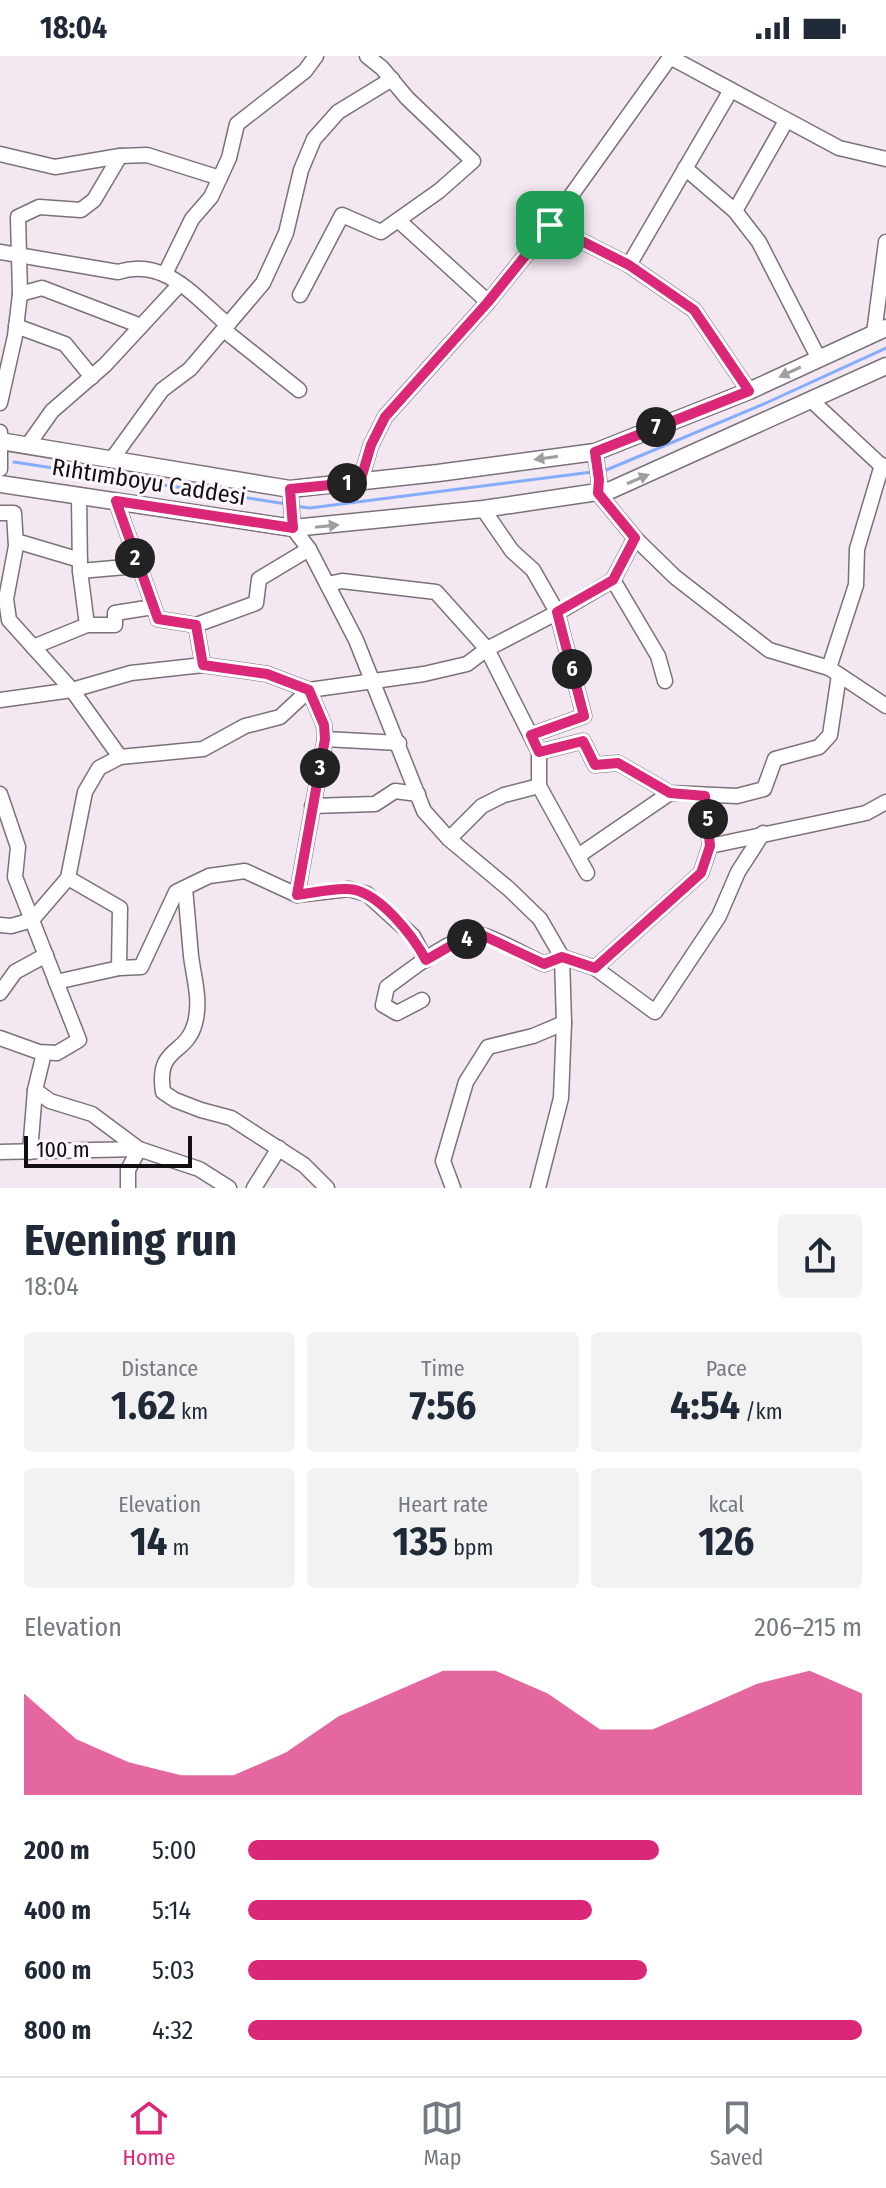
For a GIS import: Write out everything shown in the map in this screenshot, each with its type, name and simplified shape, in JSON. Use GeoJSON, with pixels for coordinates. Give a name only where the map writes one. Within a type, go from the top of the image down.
{"type":"FeatureCollection","features":[{"type":"Feature","properties":{"kind":"street"},"geometry":{"type":"LineString","coordinates":[[166,272],[192,219],[211,197],[229,158],[237,124],[305,71],[316,56]]}},
{"type":"Feature","properties":{"kind":"street"},"geometry":{"type":"LineString","coordinates":[[300,295],[342,215],[381,232],[439,191],[473,161],[367,56]]}},
{"type":"Feature","properties":{"kind":"street"},"geometry":{"type":"LineString","coordinates":[[360,482],[371,445],[385,417],[488,302],[550,225],[670,56],[839,148],[886,159]]}},
{"type":"Feature","properties":{"kind":"street"},"geometry":{"type":"LineString","coordinates":[[112,459],[162,390],[190,369],[263,283],[286,233],[301,170],[314,139],[338,112],[392,79]]}},
{"type":"Feature","properties":{"kind":"street"},"geometry":{"type":"LineString","coordinates":[[629,265],[731,90]]}},
{"type":"Feature","properties":{"kind":"street"},"geometry":{"type":"LineString","coordinates":[[735,211],[786,121]]}},
{"type":"Feature","properties":{"kind":"street"},"geometry":{"type":"LineString","coordinates":[[0,154],[55,167],[120,156],[147,155],[220,178]]}},
{"type":"Feature","properties":{"kind":"street"},"geometry":{"type":"LineString","coordinates":[[0,403],[20,294],[18,217],[39,207],[81,210],[94,200],[120,156]]}},
{"type":"Feature","properties":{"kind":"street"},"geometry":{"type":"LineString","coordinates":[[685,168],[735,211],[759,242],[819,359]]}},
{"type":"Feature","properties":{"kind":"street"},"geometry":{"type":"LineString","coordinates":[[398,220],[488,302]]}},
{"type":"Feature","properties":{"kind":"street"},"geometry":{"type":"LineString","coordinates":[[550,225],[629,265],[694,310],[749,391]]}},
{"type":"Feature","properties":{"kind":"street"},"geometry":{"type":"LineString","coordinates":[[0,469],[1,438],[290,493],[360,482],[596,456],[749,391],[880,330],[886,242]]}},
{"type":"Feature","properties":{"kind":"street"},"geometry":{"type":"LineString","coordinates":[[0,252],[118,272],[133,267],[166,272],[299,390]]}},
{"type":"Feature","properties":{"kind":"street"},"geometry":{"type":"LineString","coordinates":[[28,445],[52,411],[92,377],[180,284]]}},
{"type":"Feature","properties":{"kind":"street"},"geometry":{"type":"LineString","coordinates":[[20,294],[42,288],[141,326]]}},
{"type":"Feature","properties":{"kind":"street"},"geometry":{"type":"LineString","coordinates":[[16,326],[53,337],[65,344],[92,377]]}},
{"type":"Feature","properties":{"kind":"street","name":"Rıhtımboyu Caddesi"},"geometry":{"type":"LineString","coordinates":[[0,484],[293,521],[483,509],[598,486],[631,483],[886,366]]}},
{"type":"Feature","properties":{"kind":"street"},"geometry":{"type":"LineString","coordinates":[[539,752],[583,741],[595,765],[618,763],[670,793],[737,796],[764,789],[775,759],[819,747],[830,735],[834,672],[856,585],[857,549],[884,467],[812,401]]}},
{"type":"Feature","properties":{"kind":"street"},"geometry":{"type":"LineString","coordinates":[[596,456],[598,486],[635,538],[675,577],[769,650],[834,672],[886,706]]}},
{"type":"Feature","properties":{"kind":"street"},"geometry":{"type":"LineString","coordinates":[[290,493],[293,521],[356,640],[424,811],[449,839],[540,919],[562,957],[564,1023],[561,1098],[538,1188]]}},
{"type":"Feature","properties":{"kind":"street"},"geometry":{"type":"LineString","coordinates":[[79,495],[80,565],[87,625]]}},
{"type":"Feature","properties":{"kind":"street"},"geometry":{"type":"LineString","coordinates":[[116,501],[158,619],[196,625],[256,603],[259,579],[309,549]]}},
{"type":"Feature","properties":{"kind":"street"},"geometry":{"type":"LineString","coordinates":[[483,509],[512,551],[533,570],[557,612],[584,716],[531,735]]}},
{"type":"Feature","properties":{"kind":"street"},"geometry":{"type":"LineString","coordinates":[[0,513],[14,513],[16,541],[4,618],[72,690],[120,757]]}},
{"type":"Feature","properties":{"kind":"street"},"geometry":{"type":"LineString","coordinates":[[0,700],[72,690],[131,673],[203,665],[267,674],[309,690],[467,664],[487,649],[613,580],[635,538]]}},
{"type":"Feature","properties":{"kind":"street"},"geometry":{"type":"LineString","coordinates":[[16,541],[80,565],[137,566]]}},
{"type":"Feature","properties":{"kind":"street"},"geometry":{"type":"LineString","coordinates":[[613,580],[658,656],[665,681]]}},
{"type":"Feature","properties":{"kind":"street"},"geometry":{"type":"LineString","coordinates":[[328,584],[342,581],[436,592],[487,649],[539,752],[539,786],[587,873]]}},
{"type":"Feature","properties":{"kind":"street"},"geometry":{"type":"LineString","coordinates":[[33,647],[87,625],[115,625],[115,613],[153,607]]}},
{"type":"Feature","properties":{"kind":"street"},"geometry":{"type":"LineString","coordinates":[[196,625],[203,665]]}},
{"type":"Feature","properties":{"kind":"street"},"geometry":{"type":"LineString","coordinates":[[297,895],[325,739],[324,725],[309,690]]}},
{"type":"Feature","properties":{"kind":"street"},"geometry":{"type":"LineString","coordinates":[[0,925],[11,926],[32,920],[68,878],[85,792],[99,768],[120,757],[203,749],[245,726],[280,717],[309,690]]}},
{"type":"Feature","properties":{"kind":"street"},"geometry":{"type":"LineString","coordinates":[[325,739],[399,743]]}},
{"type":"Feature","properties":{"kind":"street"},"geometry":{"type":"LineString","coordinates":[[449,839],[482,806],[504,795],[539,786]]}},
{"type":"Feature","properties":{"kind":"street"},"geometry":{"type":"LineString","coordinates":[[312,806],[375,804],[395,791],[418,794]]}},
{"type":"Feature","properties":{"kind":"street"},"geometry":{"type":"LineString","coordinates":[[578,856],[670,793]]}},
{"type":"Feature","properties":{"kind":"street"},"geometry":{"type":"LineString","coordinates":[[0,794],[18,847],[15,877],[79,1040],[57,1053],[44,1053],[0,1038]]}},
{"type":"Feature","properties":{"kind":"street"},"geometry":{"type":"LineString","coordinates":[[595,968],[701,873],[710,846],[705,796]]}},
{"type":"Feature","properties":{"kind":"street"},"geometry":{"type":"LineString","coordinates":[[710,846],[866,813],[886,802]]}},
{"type":"Feature","properties":{"kind":"street"},"geometry":{"type":"LineString","coordinates":[[422,1000],[397,1013],[383,1005],[387,987],[459,941],[482,935],[544,964],[562,957],[595,968],[655,1012],[719,916],[738,872],[763,833]]}},
{"type":"Feature","properties":{"kind":"street"},"geometry":{"type":"LineString","coordinates":[[0,859],[17,862]]}},
{"type":"Feature","properties":{"kind":"street"},"geometry":{"type":"LineString","coordinates":[[56,982],[119,968],[141,967],[176,892],[209,876],[245,871],[297,895],[349,889],[367,894],[413,936],[426,960]]}},
{"type":"Feature","properties":{"kind":"street"},"geometry":{"type":"LineString","coordinates":[[68,878],[120,908],[119,968]]}},
{"type":"Feature","properties":{"kind":"street"},"geometry":{"type":"LineString","coordinates":[[185,888],[199,1001],[195,1026],[187,1039],[168,1057],[161,1074],[163,1092],[201,1110],[231,1118],[304,1165],[327,1188]]}},
{"type":"Feature","properties":{"kind":"street"},"geometry":{"type":"LineString","coordinates":[[0,993],[15,972],[46,955]]}},
{"type":"Feature","properties":{"kind":"street"},"geometry":{"type":"LineString","coordinates":[[453,1188],[443,1161],[466,1082],[488,1047],[533,1036],[564,1023]]}},
{"type":"Feature","properties":{"kind":"street"},"geometry":{"type":"LineString","coordinates":[[30,1152],[35,1090],[44,1053]]}},
{"type":"Feature","properties":{"kind":"street"},"geometry":{"type":"LineString","coordinates":[[35,1090],[50,1101],[92,1114],[139,1149],[199,1169],[229,1188]]}},
{"type":"Feature","properties":{"kind":"street"},"geometry":{"type":"LineString","coordinates":[[254,1188],[279,1148]]}},
{"type":"Feature","properties":{"kind":"street"},"geometry":{"type":"LineString","coordinates":[[0,1152],[139,1149]]}},
{"type":"Feature","properties":{"kind":"street"},"geometry":{"type":"LineString","coordinates":[[128,1188],[128,1170],[139,1149]]}},
{"type":"Feature","properties":{"kind":"waterway"},"geometry":{"type":"LineString","coordinates":[[604,471],[766,403],[886,348]]}},
{"type":"Feature","properties":{"kind":"waterway"},"geometry":{"type":"LineString","coordinates":[[14,462],[287,504]]}},
{"type":"Feature","properties":{"kind":"waterway"},"geometry":{"type":"LineString","coordinates":[[294,506],[310,508],[592,472]]}},
{"type":"Feature","properties":{"kind":"route"},"geometry":{"type":"LineString","coordinates":[[550,225],[629,265],[694,310],[749,391],[595,452],[598,493],[635,538],[613,580],[557,612],[584,716],[531,735],[539,752],[583,741],[595,765],[618,763],[670,793],[705,796],[710,846],[701,873],[595,968],[562,957],[544,964],[482,935],[459,941],[426,960],[413,936],[367,894],[349,889],[297,895],[325,739],[324,725],[309,690],[267,674],[203,665],[196,625],[158,619],[116,501],[293,528],[290,489],[360,482],[371,445],[385,417],[488,302],[550,225]]}}]}
